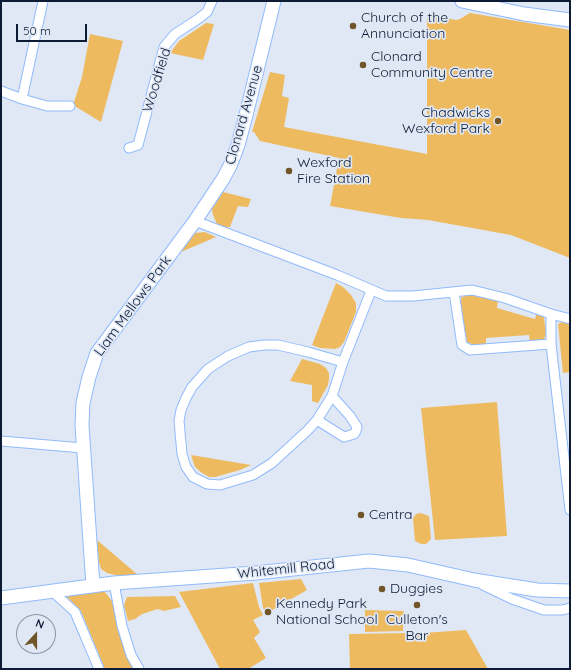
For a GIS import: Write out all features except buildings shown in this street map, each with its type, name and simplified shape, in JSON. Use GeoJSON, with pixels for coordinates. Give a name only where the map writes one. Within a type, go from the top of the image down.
{"type":"FeatureCollection","features":[{"type":"Feature","properties":{"kind":"street"},"geometry":{"type":"LineString","coordinates":[[22,99],[43,1]]}},
{"type":"Feature","properties":{"kind":"street","name":"Woodfield"},"geometry":{"type":"LineString","coordinates":[[129,148],[138,145],[164,47],[175,34],[207,12],[212,1]]}},
{"type":"Feature","properties":{"kind":"street","name":"Clonard Avenue"},"geometry":{"type":"LineString","coordinates":[[195,221],[223,179],[233,159],[246,115],[274,1]]}},
{"type":"Feature","properties":{"kind":"street"},"geometry":{"type":"LineString","coordinates":[[462,1],[524,14],[570,20]]}},
{"type":"Feature","properties":{"kind":"street"},"geometry":{"type":"LineString","coordinates":[[1,91],[47,106],[70,106]]}},
{"type":"Feature","properties":{"kind":"street"},"geometry":{"type":"LineString","coordinates":[[195,221],[332,273],[371,291],[386,296],[413,296],[472,290],[505,298],[550,314],[570,319]]}},
{"type":"Feature","properties":{"kind":"street","name":"Liam Mellows Park"},"geometry":{"type":"LineString","coordinates":[[93,586],[82,425],[83,403],[88,377],[97,353],[195,221]]}},
{"type":"Feature","properties":{"kind":"street"},"geometry":{"type":"LineString","coordinates":[[343,362],[278,345],[249,347],[228,356],[208,369],[192,387],[181,410],[179,421],[182,454],[186,467],[193,477],[206,484],[220,485],[253,475],[272,463],[317,420],[332,396],[343,362],[371,291]]}},
{"type":"Feature","properties":{"kind":"street"},"geometry":{"type":"LineString","coordinates":[[454,292],[462,345],[470,350],[551,344]]}},
{"type":"Feature","properties":{"kind":"street"},"geometry":{"type":"LineString","coordinates":[[550,314],[551,344],[567,461],[570,510]]}},
{"type":"Feature","properties":{"kind":"street"},"geometry":{"type":"LineString","coordinates":[[317,420],[344,437],[354,434],[356,431],[357,427],[350,416],[332,396]]}},
{"type":"Feature","properties":{"kind":"street"},"geometry":{"type":"LineString","coordinates":[[1,441],[83,448]]}},
{"type":"Feature","properties":{"kind":"street","name":"Whitemill Road"},"geometry":{"type":"LineString","coordinates":[[1,598],[114,583],[262,572],[369,561],[408,565],[474,580],[537,590],[570,591]]}},
{"type":"Feature","properties":{"kind":"street"},"geometry":{"type":"LineString","coordinates":[[474,580],[512,598],[544,610],[562,610],[570,608]]}},
{"type":"Feature","properties":{"kind":"street"},"geometry":{"type":"LineString","coordinates":[[114,583],[122,626],[131,654],[139,669]]}},
{"type":"Feature","properties":{"kind":"street"},"geometry":{"type":"LineString","coordinates":[[53,592],[75,612],[99,669]]}},
{"type":"Feature","properties":{"kind":"shaded area","name":"Chadwicks Wexford Park"},"geometry":{"type":"Polygon","coordinates":[[[470,13],[570,30],[570,258],[511,235],[428,220],[401,218],[330,206],[339,158],[260,141],[254,132],[252,132],[270,72],[285,75],[282,96],[289,98],[284,127],[427,154],[427,15],[456,20],[470,13]]]}},
{"type":"Feature","properties":{"kind":"shaded area"},"geometry":{"type":"Polygon","coordinates":[[[206,23],[214,24],[203,60],[170,53],[179,41],[206,23]]]}},
{"type":"Feature","properties":{"kind":"shaded area"},"geometry":{"type":"Polygon","coordinates":[[[90,34],[123,41],[101,122],[73,105],[82,77],[90,34]]]}},
{"type":"Feature","properties":{"kind":"shaded area"},"geometry":{"type":"Polygon","coordinates":[[[223,192],[251,199],[248,207],[238,206],[230,227],[223,227],[217,224],[213,215],[212,209],[223,192]]]}},
{"type":"Feature","properties":{"kind":"shaded area"},"geometry":{"type":"Polygon","coordinates":[[[205,232],[216,237],[181,252],[195,233],[205,232]]]}},
{"type":"Feature","properties":{"kind":"shaded area"},"geometry":{"type":"Polygon","coordinates":[[[336,283],[343,287],[351,295],[356,303],[356,312],[344,342],[340,347],[335,349],[320,348],[312,345],[336,283]]]}},
{"type":"Feature","properties":{"kind":"shaded area"},"geometry":{"type":"Polygon","coordinates":[[[468,294],[498,301],[497,308],[535,319],[537,312],[544,318],[546,334],[544,339],[541,342],[530,343],[529,335],[486,338],[486,345],[477,346],[467,342],[460,302],[462,297],[468,294]]]}},
{"type":"Feature","properties":{"kind":"shaded area"},"geometry":{"type":"Polygon","coordinates":[[[565,321],[570,322],[570,372],[563,373],[558,324],[565,321]]]}},
{"type":"Feature","properties":{"kind":"shaded area"},"geometry":{"type":"Polygon","coordinates":[[[302,359],[320,364],[326,368],[329,373],[328,385],[318,403],[312,401],[312,385],[290,381],[302,359]]]}},
{"type":"Feature","properties":{"kind":"shaded area"},"geometry":{"type":"Polygon","coordinates":[[[497,402],[507,536],[435,540],[421,408],[497,402]]]}},
{"type":"Feature","properties":{"kind":"shaded area"},"geometry":{"type":"Polygon","coordinates":[[[191,455],[251,465],[240,470],[215,477],[209,477],[195,467],[191,455]]]}},
{"type":"Feature","properties":{"kind":"shaded area"},"geometry":{"type":"Polygon","coordinates":[[[421,513],[429,516],[431,539],[426,544],[421,544],[415,541],[413,518],[416,514],[421,513]]]}},
{"type":"Feature","properties":{"kind":"shaded area"},"geometry":{"type":"Polygon","coordinates":[[[97,540],[138,575],[116,575],[107,573],[101,569],[97,540]]]}},
{"type":"Feature","properties":{"kind":"shaded area"},"geometry":{"type":"Polygon","coordinates":[[[301,579],[307,590],[267,613],[263,608],[259,583],[301,579]]]}},
{"type":"Feature","properties":{"kind":"shaded area"},"geometry":{"type":"Polygon","coordinates":[[[253,583],[259,607],[263,615],[253,620],[260,632],[254,638],[266,658],[248,669],[220,669],[179,592],[253,583]]]}},
{"type":"Feature","properties":{"kind":"shaded area"},"geometry":{"type":"Polygon","coordinates":[[[104,591],[112,601],[121,639],[133,669],[105,669],[81,611],[66,596],[104,591]]]}},
{"type":"Feature","properties":{"kind":"shaded area"},"geometry":{"type":"Polygon","coordinates":[[[175,596],[181,607],[164,611],[158,609],[142,614],[135,619],[128,621],[124,605],[127,597],[175,596]]]}},
{"type":"Feature","properties":{"kind":"shaded area"},"geometry":{"type":"Polygon","coordinates":[[[365,610],[404,611],[403,631],[365,632],[365,610]]]}},
{"type":"Feature","properties":{"kind":"shaded area"},"geometry":{"type":"Polygon","coordinates":[[[466,630],[488,669],[350,669],[349,634],[408,634],[466,630]]]}},
{"type":"Feature","properties":{"kind":"place","name":"Church of the Annunciation"},"geometry":{"type":"Point","coordinates":[353,26]}},
{"type":"Feature","properties":{"kind":"place","name":"Clonard Community Centre"},"geometry":{"type":"Point","coordinates":[363,65]}},
{"type":"Feature","properties":{"kind":"place","name":"Chadwicks Wexford Park"},"geometry":{"type":"Point","coordinates":[498,121]}},
{"type":"Feature","properties":{"kind":"place","name":"Wexford Fire Station"},"geometry":{"type":"Point","coordinates":[289,171]}},
{"type":"Feature","properties":{"kind":"place","name":"Centra"},"geometry":{"type":"Point","coordinates":[361,515]}},
{"type":"Feature","properties":{"kind":"place","name":"Duggies"},"geometry":{"type":"Point","coordinates":[382,589]}},
{"type":"Feature","properties":{"kind":"place","name":"Culleton's Bar"},"geometry":{"type":"Point","coordinates":[417,605]}},
{"type":"Feature","properties":{"kind":"place","name":"Kennedy Park National School"},"geometry":{"type":"Point","coordinates":[268,612]}}]}
